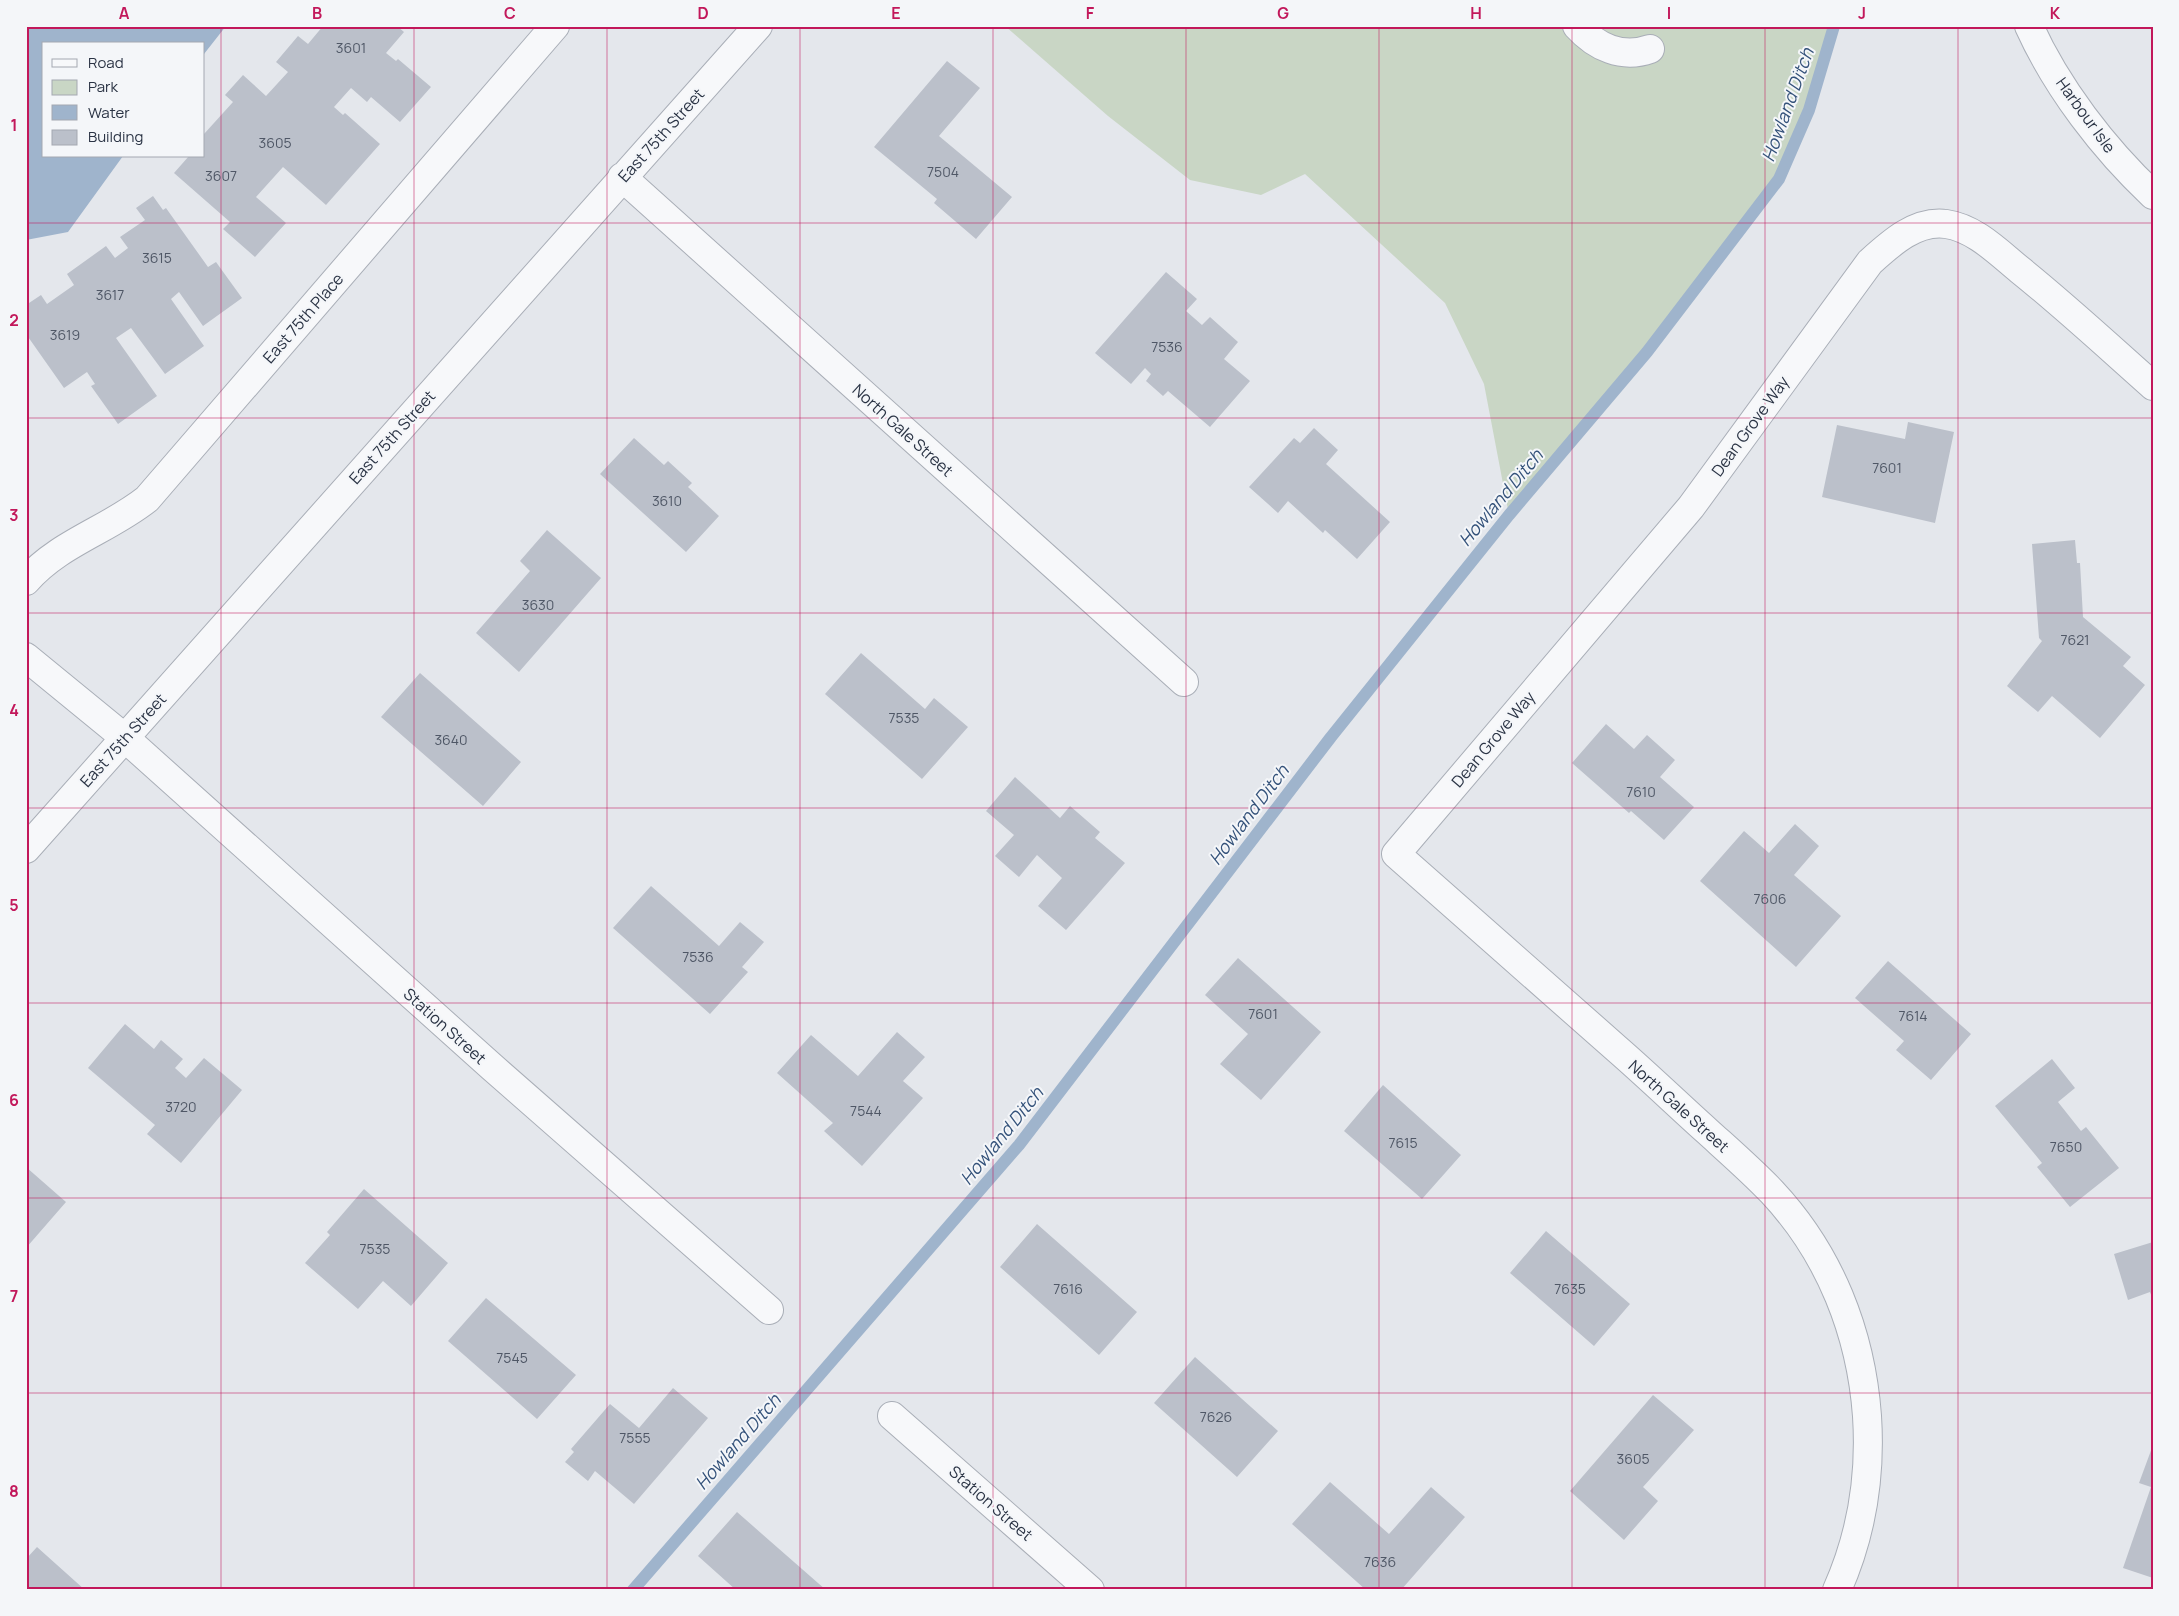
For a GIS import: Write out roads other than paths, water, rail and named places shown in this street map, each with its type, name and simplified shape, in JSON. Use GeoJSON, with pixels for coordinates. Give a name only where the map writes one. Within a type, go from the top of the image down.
{"type":"FeatureCollection","features":[{"type":"Feature","properties":{"kind":"street","name":"East 75th Place"},"geometry":{"type":"LineString","coordinates":[[26,581],[39,566],[62,549],[132,511],[147,499],[555,26]]}},
{"type":"Feature","properties":{"kind":"street","name":"East 75th Street"},"geometry":{"type":"LineString","coordinates":[[26,849],[758,26]]}},
{"type":"Feature","properties":{"kind":"street"},"geometry":{"type":"LineString","coordinates":[[1577,26],[1587,38],[1606,48],[1630,53],[1650,49]]}},
{"type":"Feature","properties":{"kind":"street","name":"Harbour Isle"},"geometry":{"type":"LineString","coordinates":[[2029,26],[2050,65],[2090,125],[2112,154],[2153,196]]}},
{"type":"Feature","properties":{"kind":"street","name":"North Gale Street"},"geometry":{"type":"LineString","coordinates":[[622,177],[1184,682]]}},
{"type":"Feature","properties":{"kind":"street","name":"Dean Grove Way"},"geometry":{"type":"LineString","coordinates":[[1396,854],[1691,506],[1870,262],[1896,239],[1917,228],[1933,224],[1946,224],[1963,228],[1985,242],[2053,297],[2153,386]]}},
{"type":"Feature","properties":{"kind":"street","name":"Station Street"},"geometry":{"type":"LineString","coordinates":[[26,657],[125,738],[492,1067],[769,1310]]}},
{"type":"Feature","properties":{"kind":"street","name":"North Gale Street"},"geometry":{"type":"LineString","coordinates":[[1396,854],[1637,1067],[1774,1194],[1813,1246],[1832,1278],[1846,1312],[1865,1382],[1867,1484],[1859,1529],[1838,1590]]}},
{"type":"Feature","properties":{"kind":"street","name":"Station Street"},"geometry":{"type":"LineString","coordinates":[[892,1416],[1090,1590]]}},
{"type":"Feature","properties":{"kind":"water"},"geometry":{"type":"Polygon","coordinates":[[[26,26],[226,26],[205,53],[205,42],[42,42],[42,158],[122,158],[68,232],[26,240],[26,26]]]}},
{"type":"Feature","properties":{"kind":"waterway","name":"Howland Ditch"},"geometry":{"type":"LineString","coordinates":[[633,1590],[1019,1145],[1331,737],[1509,515],[1647,352],[1779,179],[1809,110],[1834,26]]}}]}
